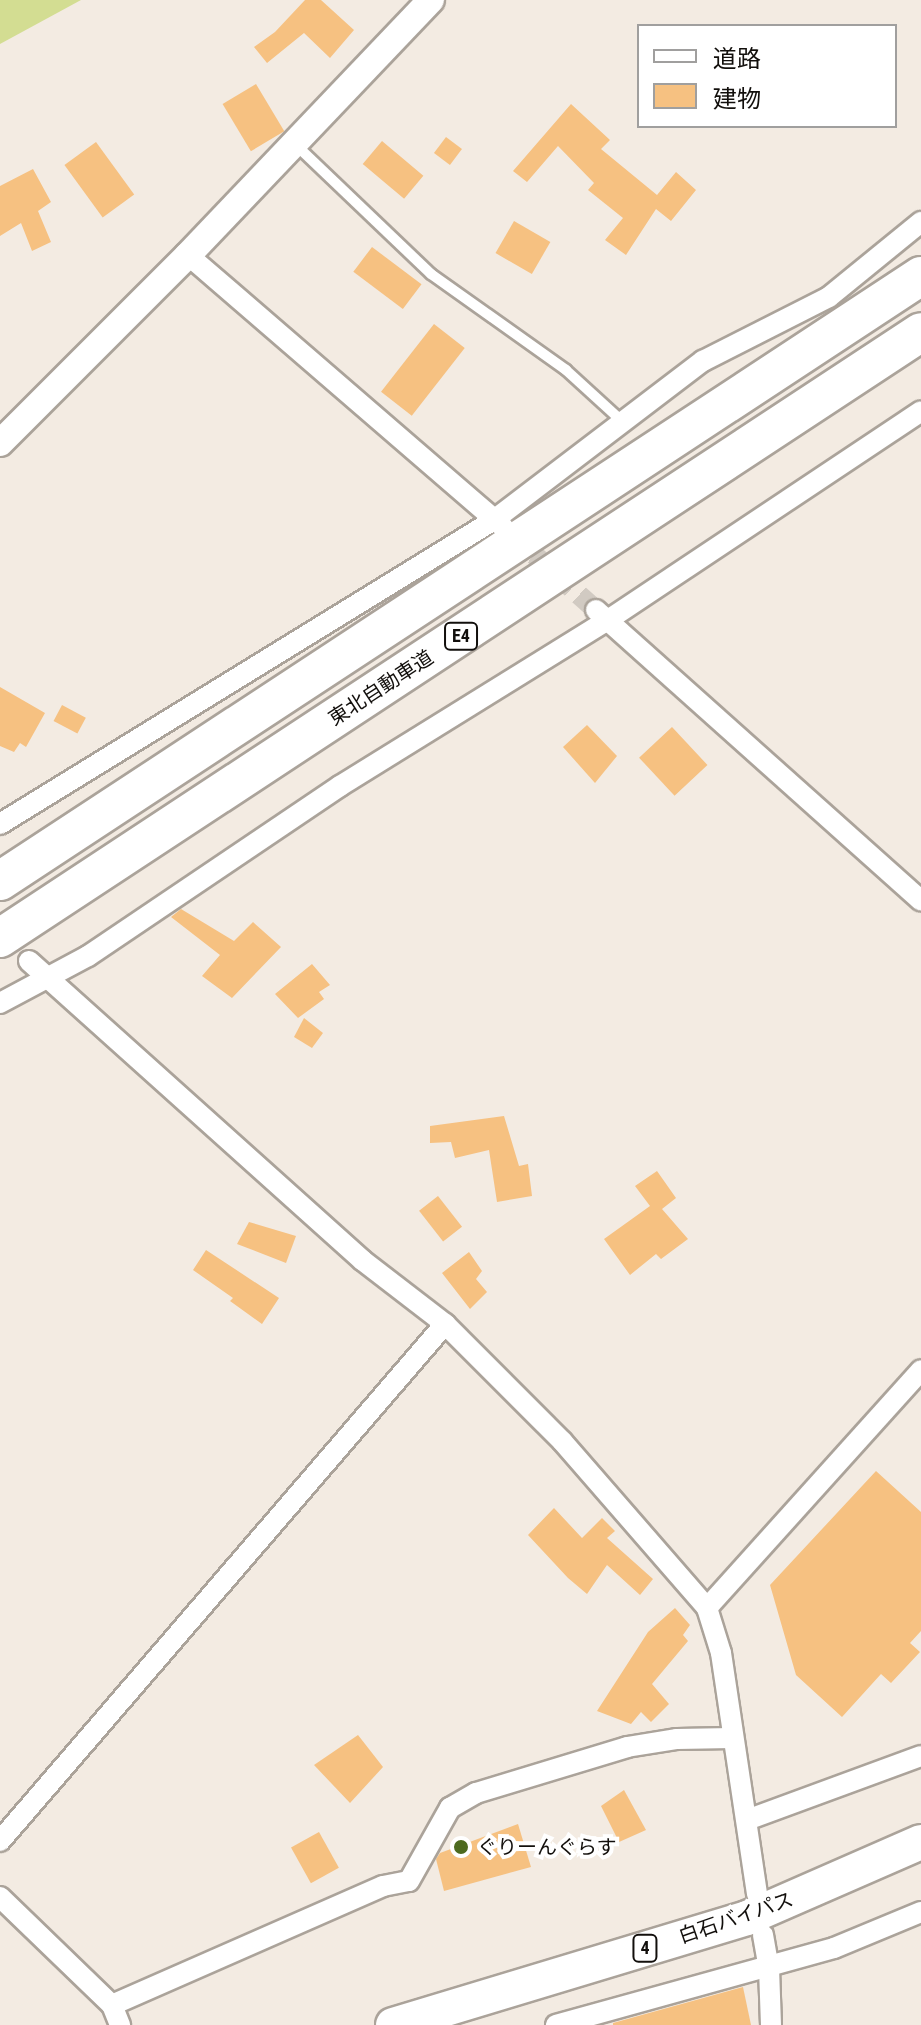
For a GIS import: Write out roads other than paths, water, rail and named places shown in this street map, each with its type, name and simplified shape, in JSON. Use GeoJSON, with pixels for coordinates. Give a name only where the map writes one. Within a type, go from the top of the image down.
{"type":"FeatureCollection","features":[{"type":"Feature","properties":{"kind":"highway","name":"E4"},"geometry":{"type":"LineString","coordinates":[[0,881],[921,276]]}},
{"type":"Feature","properties":{"kind":"highway","name":"東北自動車道"},"geometry":{"type":"LineString","coordinates":[[14,950],[921,332]]}},
{"type":"Feature","properties":{"kind":"highway","name":"白石バイパス"},"geometry":{"type":"LineString","coordinates":[[393,2025],[747,1918],[911,1845]]}},
{"type":"Feature","properties":{"kind":"street"},"geometry":{"type":"LineString","coordinates":[[0,443],[188,255],[431,0]]}},
{"type":"Feature","properties":{"kind":"street"},"geometry":{"type":"LineString","coordinates":[[0,824],[500,525],[703,361],[829,297],[921,222]]}},
{"type":"Feature","properties":{"kind":"street"},"geometry":{"type":"LineString","coordinates":[[188,255],[500,525]]}},
{"type":"Feature","properties":{"kind":"street"},"geometry":{"type":"LineString","coordinates":[[0,1003],[140,922],[340,786],[921,411]]}},
{"type":"Feature","properties":{"kind":"street"},"geometry":{"type":"LineString","coordinates":[[602,615],[921,901]]}},
{"type":"Feature","properties":{"kind":"street"},"geometry":{"type":"LineString","coordinates":[[14,950],[49,976],[362,1260],[445,1324],[562,1441],[707,1608],[721,1653],[757,1894]]}},
{"type":"Feature","properties":{"kind":"street"},"geometry":{"type":"LineString","coordinates":[[0,1841],[445,1324]]}},
{"type":"Feature","properties":{"kind":"street"},"geometry":{"type":"LineString","coordinates":[[707,1608],[921,1370]]}},
{"type":"Feature","properties":{"kind":"street"},"geometry":{"type":"LineString","coordinates":[[112,2005],[383,1886],[409,1881],[450,1808],[476,1793],[627,1747],[677,1739],[732,1738]]}},
{"type":"Feature","properties":{"kind":"street"},"geometry":{"type":"LineString","coordinates":[[747,1820],[921,1756]]}},
{"type":"Feature","properties":{"kind":"street"},"geometry":{"type":"LineString","coordinates":[[0,1897],[112,2005],[120,2025]]}},
{"type":"Feature","properties":{"kind":"street"},"geometry":{"type":"LineString","coordinates":[[556,2025],[834,1948],[921,1912]]}},
{"type":"Feature","properties":{"kind":"street"},"geometry":{"type":"LineString","coordinates":[[763,1935],[769,1968],[771,2025]]}},
{"type":"Feature","properties":{"kind":"lane"},"geometry":{"type":"LineString","coordinates":[[295,144],[431,274],[566,370],[624,423]]}},
{"type":"Feature","properties":{"kind":"tunnel"},"geometry":{"type":"LineString","coordinates":[[512,535],[596,610]]}},
{"type":"Feature","properties":{"kind":"place","name":"ぐりーんぐらす"},"geometry":{"type":"Point","coordinates":[461,1847]}}]}
